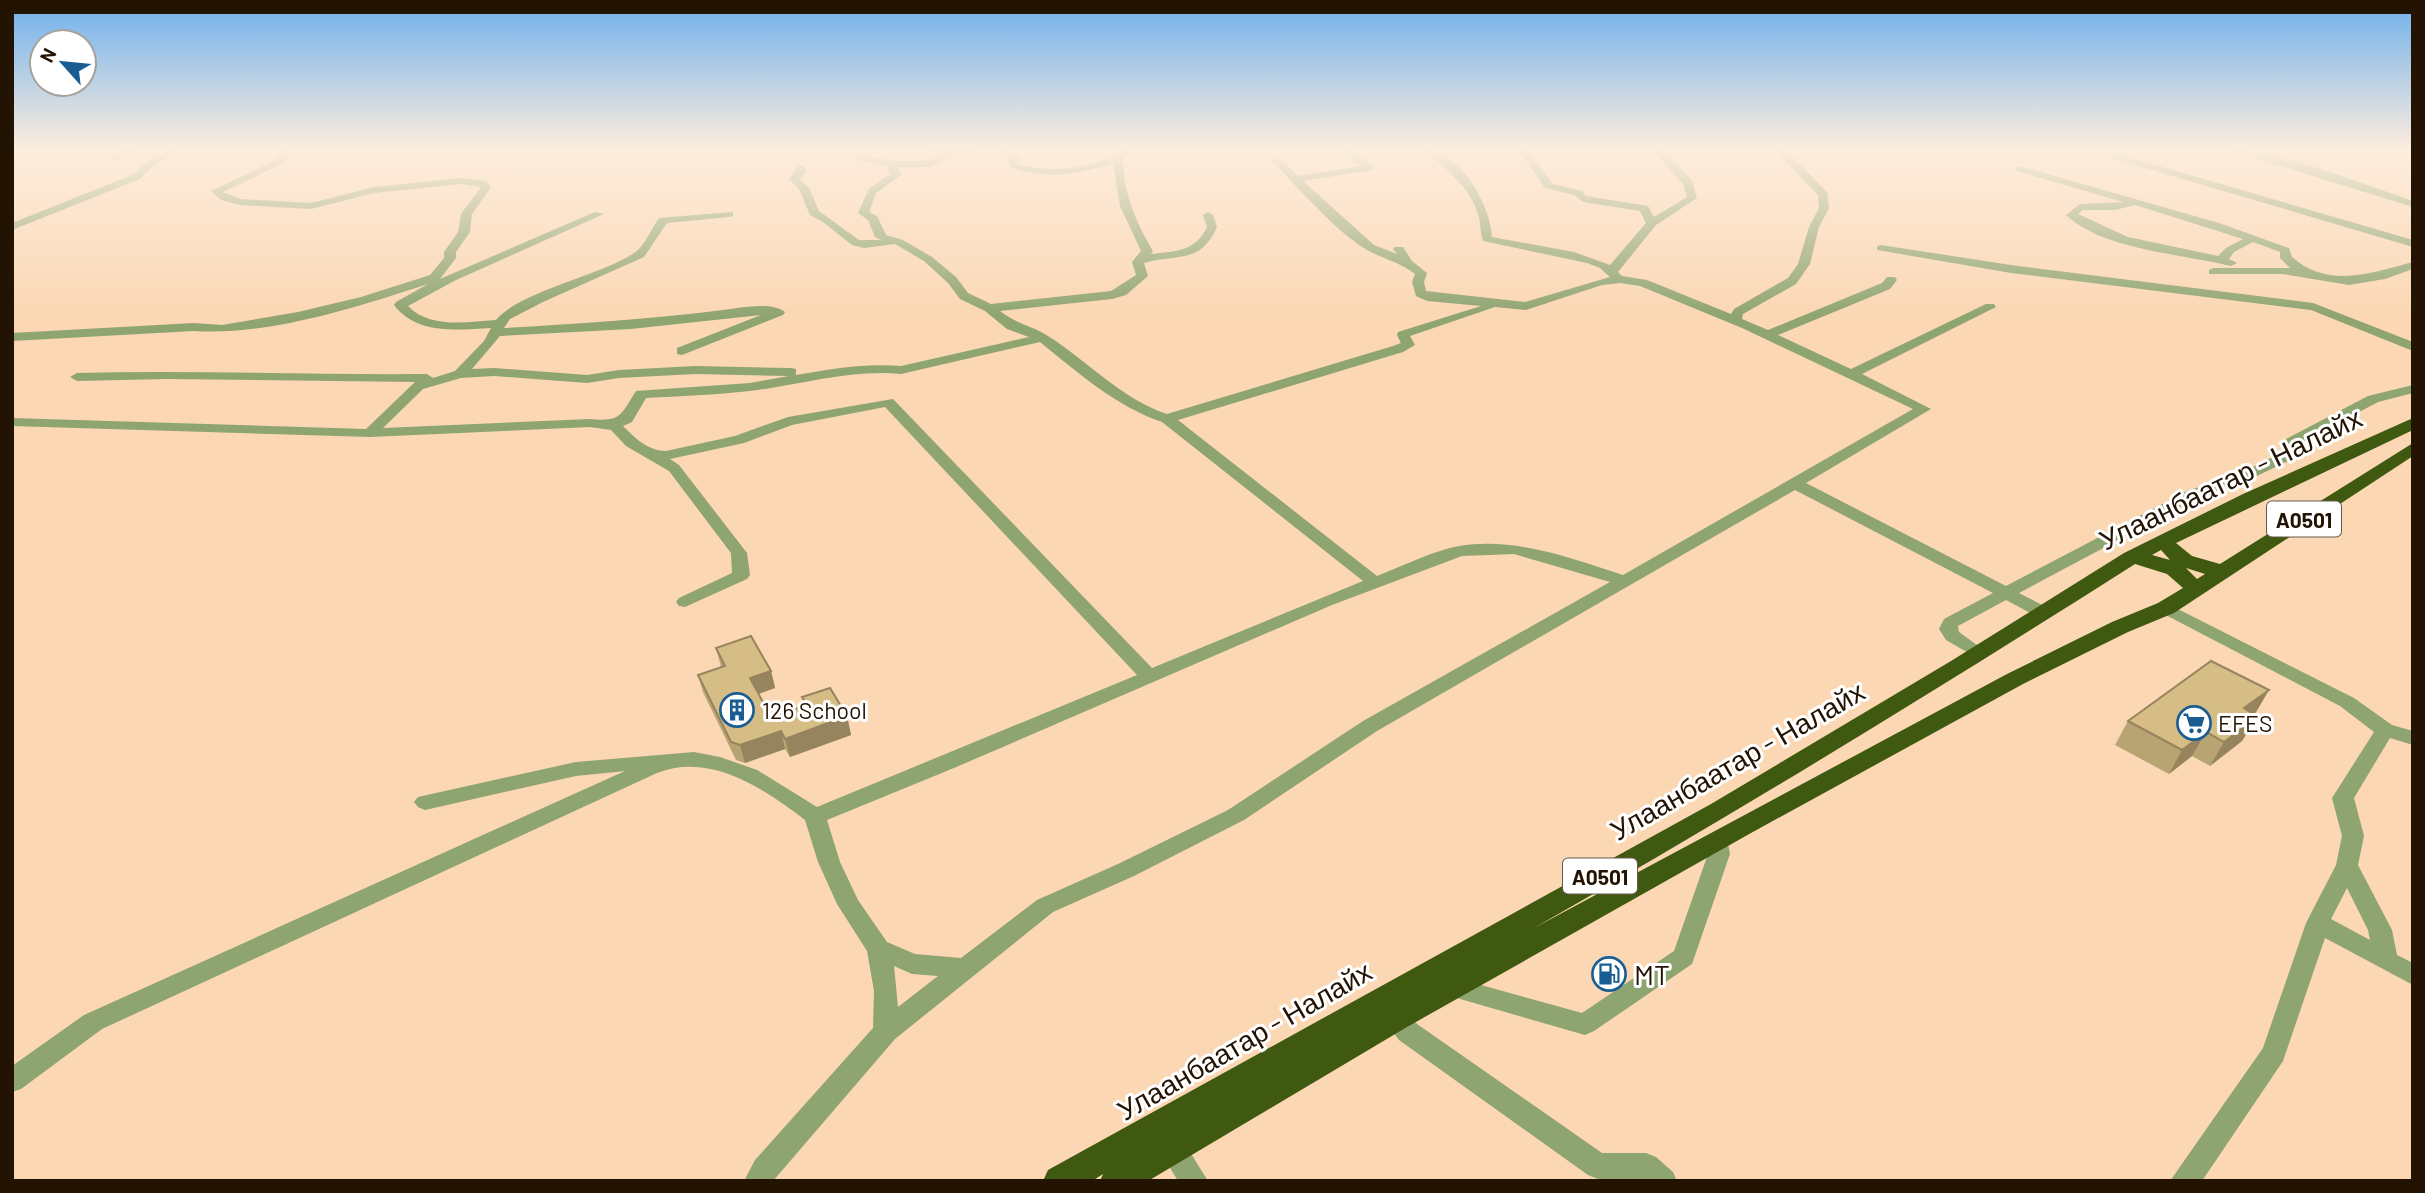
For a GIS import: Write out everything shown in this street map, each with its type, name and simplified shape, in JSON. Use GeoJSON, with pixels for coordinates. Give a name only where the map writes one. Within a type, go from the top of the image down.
{"type":"FeatureCollection","features":[{"type":"Feature","properties":{"kind":"highway","name":"Улаанбаатар - Налайх"},"geometry":{"type":"LineString","coordinates":[[1060,1181],[1720,810],[2131,557],[2413,424]]}},
{"type":"Feature","properties":{"kind":"highway","name":"A0501"},"geometry":{"type":"LineString","coordinates":[[1117,1181],[1396,1018],[1718,840],[2015,679],[2165,608],[2413,448]]}},
{"type":"Feature","properties":{"kind":"highway"},"geometry":{"type":"LineString","coordinates":[[2165,540],[2169,549],[2177,555],[2209,569],[2223,571]]}},
{"type":"Feature","properties":{"kind":"highway"},"geometry":{"type":"LineString","coordinates":[[2131,557],[2171,567],[2189,581],[2193,588]]}},
{"type":"Feature","properties":{"kind":"street"},"geometry":{"type":"LineString","coordinates":[[12,227],[65,206]]}},
{"type":"Feature","properties":{"kind":"street"},"geometry":{"type":"LineString","coordinates":[[471,206],[462,225],[464,233],[450,252],[450,258],[434,283],[400,305],[416,320],[431,324],[498,328],[680,335],[779,312],[739,312],[680,335],[664,371],[638,381],[640,394],[627,419],[619,421],[615,426]]}},
{"type":"Feature","properties":{"kind":"street"},"geometry":{"type":"LineString","coordinates":[[811,206],[814,213],[827,218],[848,240],[859,245],[874,246],[894,241]]}},
{"type":"Feature","properties":{"kind":"street"},"geometry":{"type":"LineString","coordinates":[[865,206],[863,213],[873,218],[881,237],[928,259],[952,280],[964,296],[989,308],[1012,326],[1042,338],[1086,373],[1149,413],[1167,419],[1374,582]]}},
{"type":"Feature","properties":{"kind":"street"},"geometry":{"type":"LineString","coordinates":[[1126,206],[1135,231],[1147,251],[1143,259]]}},
{"type":"Feature","properties":{"kind":"street"},"geometry":{"type":"LineString","coordinates":[[1323,206],[1370,247],[1408,263],[1421,273],[1418,282],[1420,293],[1427,297],[1497,305],[1537,304],[1615,276],[1652,223],[1680,206]]}},
{"type":"Feature","properties":{"kind":"street"},"geometry":{"type":"LineString","coordinates":[[758,1181],[765,1169],[886,1031],[1045,906],[1126,870],[1236,815],[1370,726],[1626,582],[1885,429],[1924,409],[1735,320],[1661,289],[1615,276],[1608,266],[1588,258],[1505,245],[1487,239],[1483,206]]}},
{"type":"Feature","properties":{"kind":"street"},"geometry":{"type":"LineString","coordinates":[[1628,206],[1644,208],[1652,223]]}},
{"type":"Feature","properties":{"kind":"street"},"geometry":{"type":"LineString","coordinates":[[1735,320],[1738,312],[1791,281],[1798,273],[1804,264],[1814,227],[1824,206]]}},
{"type":"Feature","properties":{"kind":"street"},"geometry":{"type":"LineString","coordinates":[[2120,206],[2080,207],[2071,215],[2088,226],[2115,237],[2265,271]]}},
{"type":"Feature","properties":{"kind":"street"},"geometry":{"type":"LineString","coordinates":[[2148,206],[2233,230],[2286,250],[2286,258],[2312,275]]}},
{"type":"Feature","properties":{"kind":"street"},"geometry":{"type":"LineString","coordinates":[[2283,206],[2413,244]]}},
{"type":"Feature","properties":{"kind":"street"},"geometry":{"type":"LineString","coordinates":[[12,337],[194,327],[222,329],[321,311],[452,277],[599,214]]}},
{"type":"Feature","properties":{"kind":"street"},"geometry":{"type":"LineString","coordinates":[[460,374],[506,316],[640,255],[663,220],[729,214]]}},
{"type":"Feature","properties":{"kind":"street"},"geometry":{"type":"LineString","coordinates":[[989,308],[1122,292],[1142,276],[1138,262],[1191,252],[1205,242],[1212,227],[1208,215]]}},
{"type":"Feature","properties":{"kind":"street"},"geometry":{"type":"LineString","coordinates":[[2221,260],[2230,250],[2252,239]]}},
{"type":"Feature","properties":{"kind":"street"},"geometry":{"type":"LineString","coordinates":[[1881,248],[2025,271],[2313,307],[2413,347]]}},
{"type":"Feature","properties":{"kind":"street"},"geometry":{"type":"LineString","coordinates":[[1399,249],[1408,263]]}},
{"type":"Feature","properties":{"kind":"street"},"geometry":{"type":"LineString","coordinates":[[2213,272],[2283,270],[2349,281],[2385,275],[2413,265]]}},
{"type":"Feature","properties":{"kind":"street"},"geometry":{"type":"LineString","coordinates":[[1768,335],[1886,286],[1891,280]]}},
{"type":"Feature","properties":{"kind":"street"},"geometry":{"type":"LineString","coordinates":[[1167,419],[1398,349],[1408,345],[1403,335],[1418,328],[1497,305]]}},
{"type":"Feature","properties":{"kind":"street"},"geometry":{"type":"LineString","coordinates":[[1850,375],[1990,307]]}},
{"type":"Feature","properties":{"kind":"street"},"geometry":{"type":"LineString","coordinates":[[416,387],[460,374],[544,374],[587,379],[664,371],[828,373],[929,366],[1042,338]]}},
{"type":"Feature","properties":{"kind":"street"},"geometry":{"type":"LineString","coordinates":[[640,394],[750,387],[828,373]]}},
{"type":"Feature","properties":{"kind":"street"},"geometry":{"type":"LineString","coordinates":[[77,377],[167,375],[326,379],[427,378],[370,433]]}},
{"type":"Feature","properties":{"kind":"street"},"geometry":{"type":"LineString","coordinates":[[1979,653],[1952,636],[1948,629],[1950,623],[2195,493],[2233,482],[2285,457],[2291,442],[2373,399],[2413,389]]}},
{"type":"Feature","properties":{"kind":"street"},"geometry":{"type":"LineString","coordinates":[[655,455],[739,440],[788,421],[888,402],[1149,676]]}},
{"type":"Feature","properties":{"kind":"street"},"geometry":{"type":"LineString","coordinates":[[12,422],[370,433],[590,423],[615,426],[631,443],[655,455],[681,477],[739,553],[741,575],[685,602]]}},
{"type":"Feature","properties":{"kind":"street"},"geometry":{"type":"LineString","coordinates":[[1796,484],[2042,612]]}},
{"type":"Feature","properties":{"kind":"street"},"geometry":{"type":"LineString","coordinates":[[815,816],[1374,582],[1460,551],[1514,549],[1556,559],[1626,582]]}},
{"type":"Feature","properties":{"kind":"street"},"geometry":{"type":"LineString","coordinates":[[2165,608],[2347,702],[2385,730],[2413,738]]}},
{"type":"Feature","properties":{"kind":"street"},"geometry":{"type":"LineString","coordinates":[[2184,1181],[2205,1156],[2274,1053],[2318,923],[2347,865],[2353,836],[2343,798],[2385,730]]}},
{"type":"Feature","properties":{"kind":"street"},"geometry":{"type":"LineString","coordinates":[[425,802],[576,769],[675,759],[709,760],[775,787],[815,816],[829,862],[848,904],[879,949],[886,992],[886,1031]]}},
{"type":"Feature","properties":{"kind":"street"},"geometry":{"type":"LineString","coordinates":[[12,1081],[93,1022],[675,759]]}},
{"type":"Feature","properties":{"kind":"street"},"geometry":{"type":"LineString","coordinates":[[1452,988],[1585,1024],[1684,957],[1718,854],[1718,840]]}},
{"type":"Feature","properties":{"kind":"street"},"geometry":{"type":"LineString","coordinates":[[2347,865],[2380,930],[2386,959]]}},
{"type":"Feature","properties":{"kind":"street"},"geometry":{"type":"LineString","coordinates":[[2318,923],[2413,975]]}},
{"type":"Feature","properties":{"kind":"street"},"geometry":{"type":"LineString","coordinates":[[879,949],[912,964],[965,968]]}},
{"type":"Feature","properties":{"kind":"street"},"geometry":{"type":"LineString","coordinates":[[1396,1018],[1408,1032],[1598,1166],[1646,1166],[1662,1181]]}},
{"type":"Feature","properties":{"kind":"street"},"geometry":{"type":"LineString","coordinates":[[1172,1148],[1194,1181]]}},
{"type":"Feature","properties":{"kind":"building"},"geometry":{"type":"Polygon","coordinates":[[[751,636],[771,671],[750,678],[771,717],[807,705],[802,697],[830,688],[847,716],[785,739],[781,731],[740,745],[731,742],[698,675],[725,666],[716,648],[751,636]]]}},
{"type":"Feature","properties":{"kind":"building"},"geometry":{"type":"Polygon","coordinates":[[[2211,661],[2269,690],[2244,708],[2257,717],[2224,742],[2206,732],[2182,750],[2128,721],[2211,661]]]}},
{"type":"Feature","properties":{"kind":"place","name":"126 School"},"geometry":{"type":"Point","coordinates":[737,710]}},
{"type":"Feature","properties":{"kind":"place","name":"EFES"},"geometry":{"type":"Point","coordinates":[2194,723]}},
{"type":"Feature","properties":{"kind":"place","name":"MT"},"geometry":{"type":"Point","coordinates":[1609,974]}}]}
